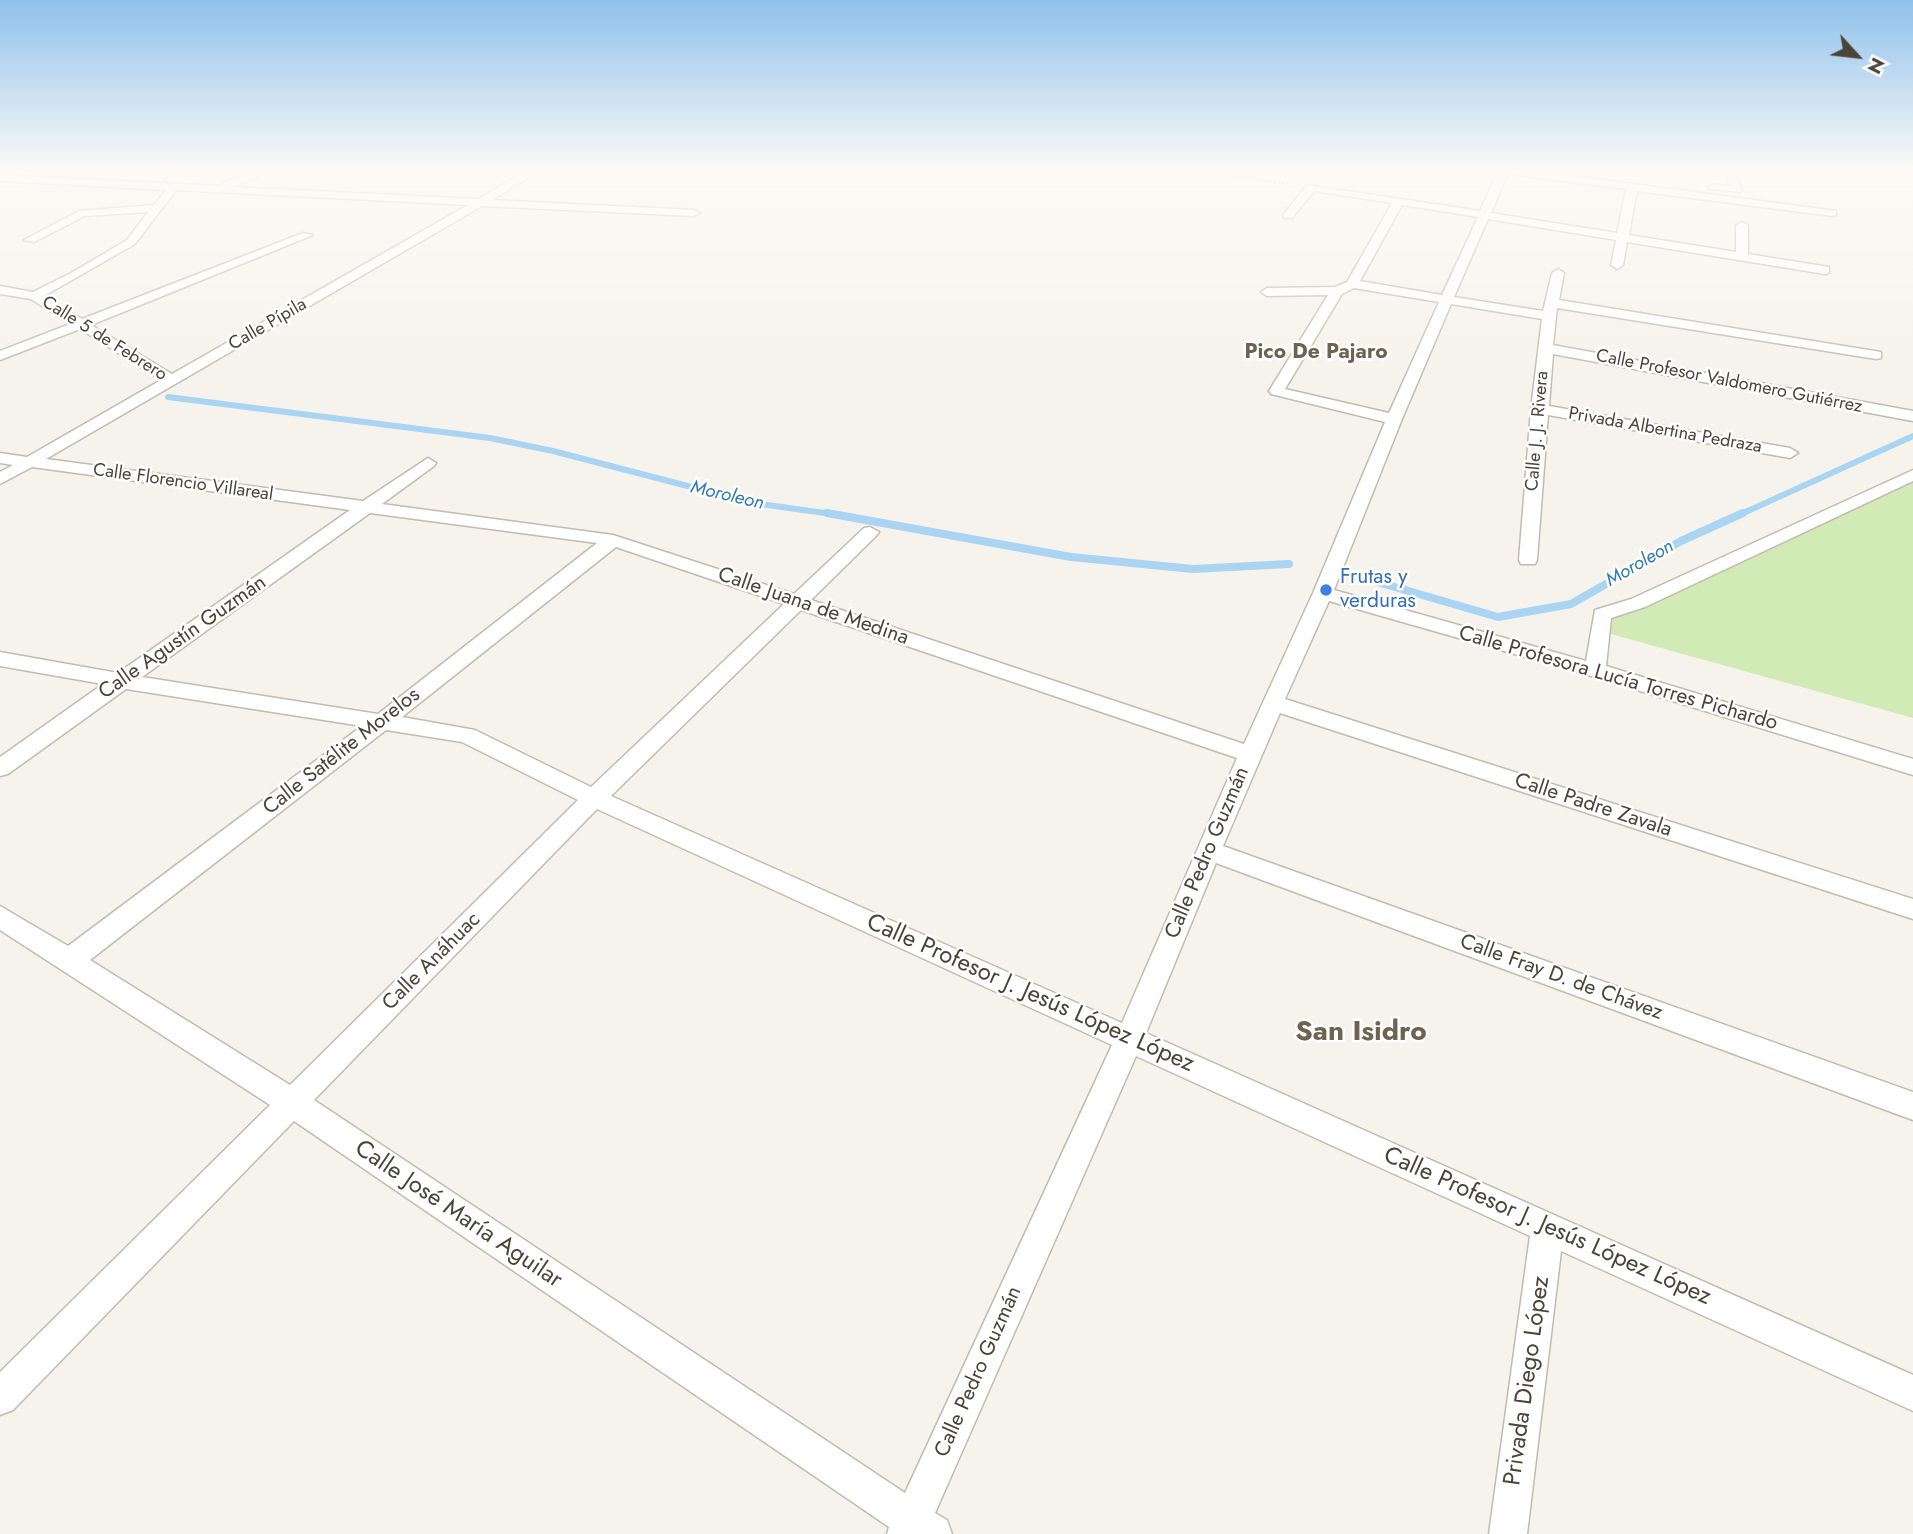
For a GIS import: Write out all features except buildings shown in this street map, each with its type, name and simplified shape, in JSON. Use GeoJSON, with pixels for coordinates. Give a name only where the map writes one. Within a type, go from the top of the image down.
{"type":"FeatureCollection","features":[{"type":"Feature","properties":{"kind":"street","name":"Calle 5 de Febrero"},"geometry":{"type":"LineString","coordinates":[[35,296],[75,276],[131,242]]}},
{"type":"Feature","properties":{"kind":"street"},"geometry":{"type":"LineString","coordinates":[[0,356],[290,242]]}},
{"type":"Feature","properties":{"kind":"street","name":"Calle Pípila"},"geometry":{"type":"LineString","coordinates":[[0,479],[412,242]]}},
{"type":"Feature","properties":{"kind":"street"},"geometry":{"type":"LineString","coordinates":[[1267,292],[1338,291],[1352,284],[1376,242]]}},
{"type":"Feature","properties":{"kind":"street","name":"Calle Pedro Guzmán"},"geometry":{"type":"LineString","coordinates":[[917,1529],[1250,754],[1323,593],[1394,419],[1474,242]]}},
{"type":"Feature","properties":{"kind":"street"},"geometry":{"type":"LineString","coordinates":[[1617,265],[1621,242]]}},
{"type":"Feature","properties":{"kind":"street"},"geometry":{"type":"LineString","coordinates":[[1650,242],[1825,270]]}},
{"type":"Feature","properties":{"kind":"street"},"geometry":{"type":"LineString","coordinates":[[1742,242],[1742,257]]}},
{"type":"Feature","properties":{"kind":"street","name":"Calle J. J. Rivera"},"geometry":{"type":"LineString","coordinates":[[1528,560],[1545,348],[1558,274]]}},
{"type":"Feature","properties":{"kind":"street"},"geometry":{"type":"LineString","coordinates":[[1352,284],[1447,299],[1550,309],[1876,355]]}},
{"type":"Feature","properties":{"kind":"street","name":"Calle 5 de Febrero"},"geometry":{"type":"LineString","coordinates":[[0,290],[35,296],[173,381]]}},
{"type":"Feature","properties":{"kind":"street"},"geometry":{"type":"LineString","coordinates":[[1338,291],[1276,391],[1394,419]]}},
{"type":"Feature","properties":{"kind":"street","name":"Calle Profesor Valdomero Gutiérrez"},"geometry":{"type":"LineString","coordinates":[[1545,348],[1913,416]]}},
{"type":"Feature","properties":{"kind":"street","name":"Privada Albertina Pedraza"},"geometry":{"type":"LineString","coordinates":[[1539,409],[1790,453]]}},
{"type":"Feature","properties":{"kind":"street","name":"Calle Florencio Villareal"},"geometry":{"type":"LineString","coordinates":[[0,458],[366,508]]}},
{"type":"Feature","properties":{"kind":"street","name":"Calle Agustín Guzmán"},"geometry":{"type":"LineString","coordinates":[[0,768],[428,463]]}},
{"type":"Feature","properties":{"kind":"street"},"geometry":{"type":"LineString","coordinates":[[1595,670],[1602,614],[1638,603],[1913,475]]}},
{"type":"Feature","properties":{"kind":"street","name":"Calle Juana de Medina"},"geometry":{"type":"LineString","coordinates":[[366,508],[612,540],[1250,754]]}},
{"type":"Feature","properties":{"kind":"street","name":"Calle Anáhuac"},"geometry":{"type":"LineString","coordinates":[[0,1396],[594,798],[870,533]]}},
{"type":"Feature","properties":{"kind":"street","name":"Calle Satélite Morelos"},"geometry":{"type":"LineString","coordinates":[[69,961],[383,721],[612,540]]}},
{"type":"Feature","properties":{"kind":"street","name":"Calle Profesora Lucía Torres Pichardo"},"geometry":{"type":"LineString","coordinates":[[1323,593],[1595,670],[1913,767]]}},
{"type":"Feature","properties":{"kind":"street","name":"Calle Profesor J. Jesús López López"},"geometry":{"type":"LineString","coordinates":[[0,659],[122,681],[467,735],[594,798],[1913,1393]]}},
{"type":"Feature","properties":{"kind":"street","name":"Calle Padre Zavala"},"geometry":{"type":"LineString","coordinates":[[1273,703],[1913,909]]}},
{"type":"Feature","properties":{"kind":"street","name":"Calle Fray D. de Chávez"},"geometry":{"type":"LineString","coordinates":[[1210,851],[1913,1106]]}},
{"type":"Feature","properties":{"kind":"street","name":"Calle José María Aguilar"},"geometry":{"type":"LineString","coordinates":[[0,917],[293,1103],[917,1529]]}},
{"type":"Feature","properties":{"kind":"street","name":"Privada Diego López"},"geometry":{"type":"LineString","coordinates":[[1508,1534],[1548,1227]]}},
{"type":"Feature","properties":{"kind":"green space"},"geometry":{"type":"Polygon","coordinates":[[[1913,475],[1913,718],[1600,631],[1602,614],[1913,475]]]}},
{"type":"Feature","properties":{"kind":"waterway","name":"Moroleon"},"geometry":{"type":"LineString","coordinates":[[168,397],[490,438],[553,451],[753,503],[835,514]]}},
{"type":"Feature","properties":{"kind":"waterway","name":"Moroleon"},"geometry":{"type":"LineString","coordinates":[[1739,515],[1913,436]]}},
{"type":"Feature","properties":{"kind":"waterway","name":"Moroleon"},"geometry":{"type":"LineString","coordinates":[[827,513],[835,514]]}},
{"type":"Feature","properties":{"kind":"waterway","name":"Moroleon"},"geometry":{"type":"LineString","coordinates":[[1357,576],[1498,617],[1571,604],[1681,541],[1743,513]]}},
{"type":"Feature","properties":{"kind":"waterway","name":"Moroleon"},"geometry":{"type":"LineString","coordinates":[[835,514],[839,515]]}},
{"type":"Feature","properties":{"kind":"waterway","name":"Moroleon"},"geometry":{"type":"LineString","coordinates":[[835,514],[1071,557],[1193,569],[1289,564]]}},
{"type":"Feature","properties":{"kind":"place","name":"Frutas y verduras"},"geometry":{"type":"Point","coordinates":[1326,590]}},
{"type":"Feature","properties":{"kind":"district","name":"Pico De Pajaro"},"geometry":{"type":"Point","coordinates":[1316,353]}},
{"type":"Feature","properties":{"kind":"district","name":"San Isidro"},"geometry":{"type":"Point","coordinates":[1361,1033]}}]}
